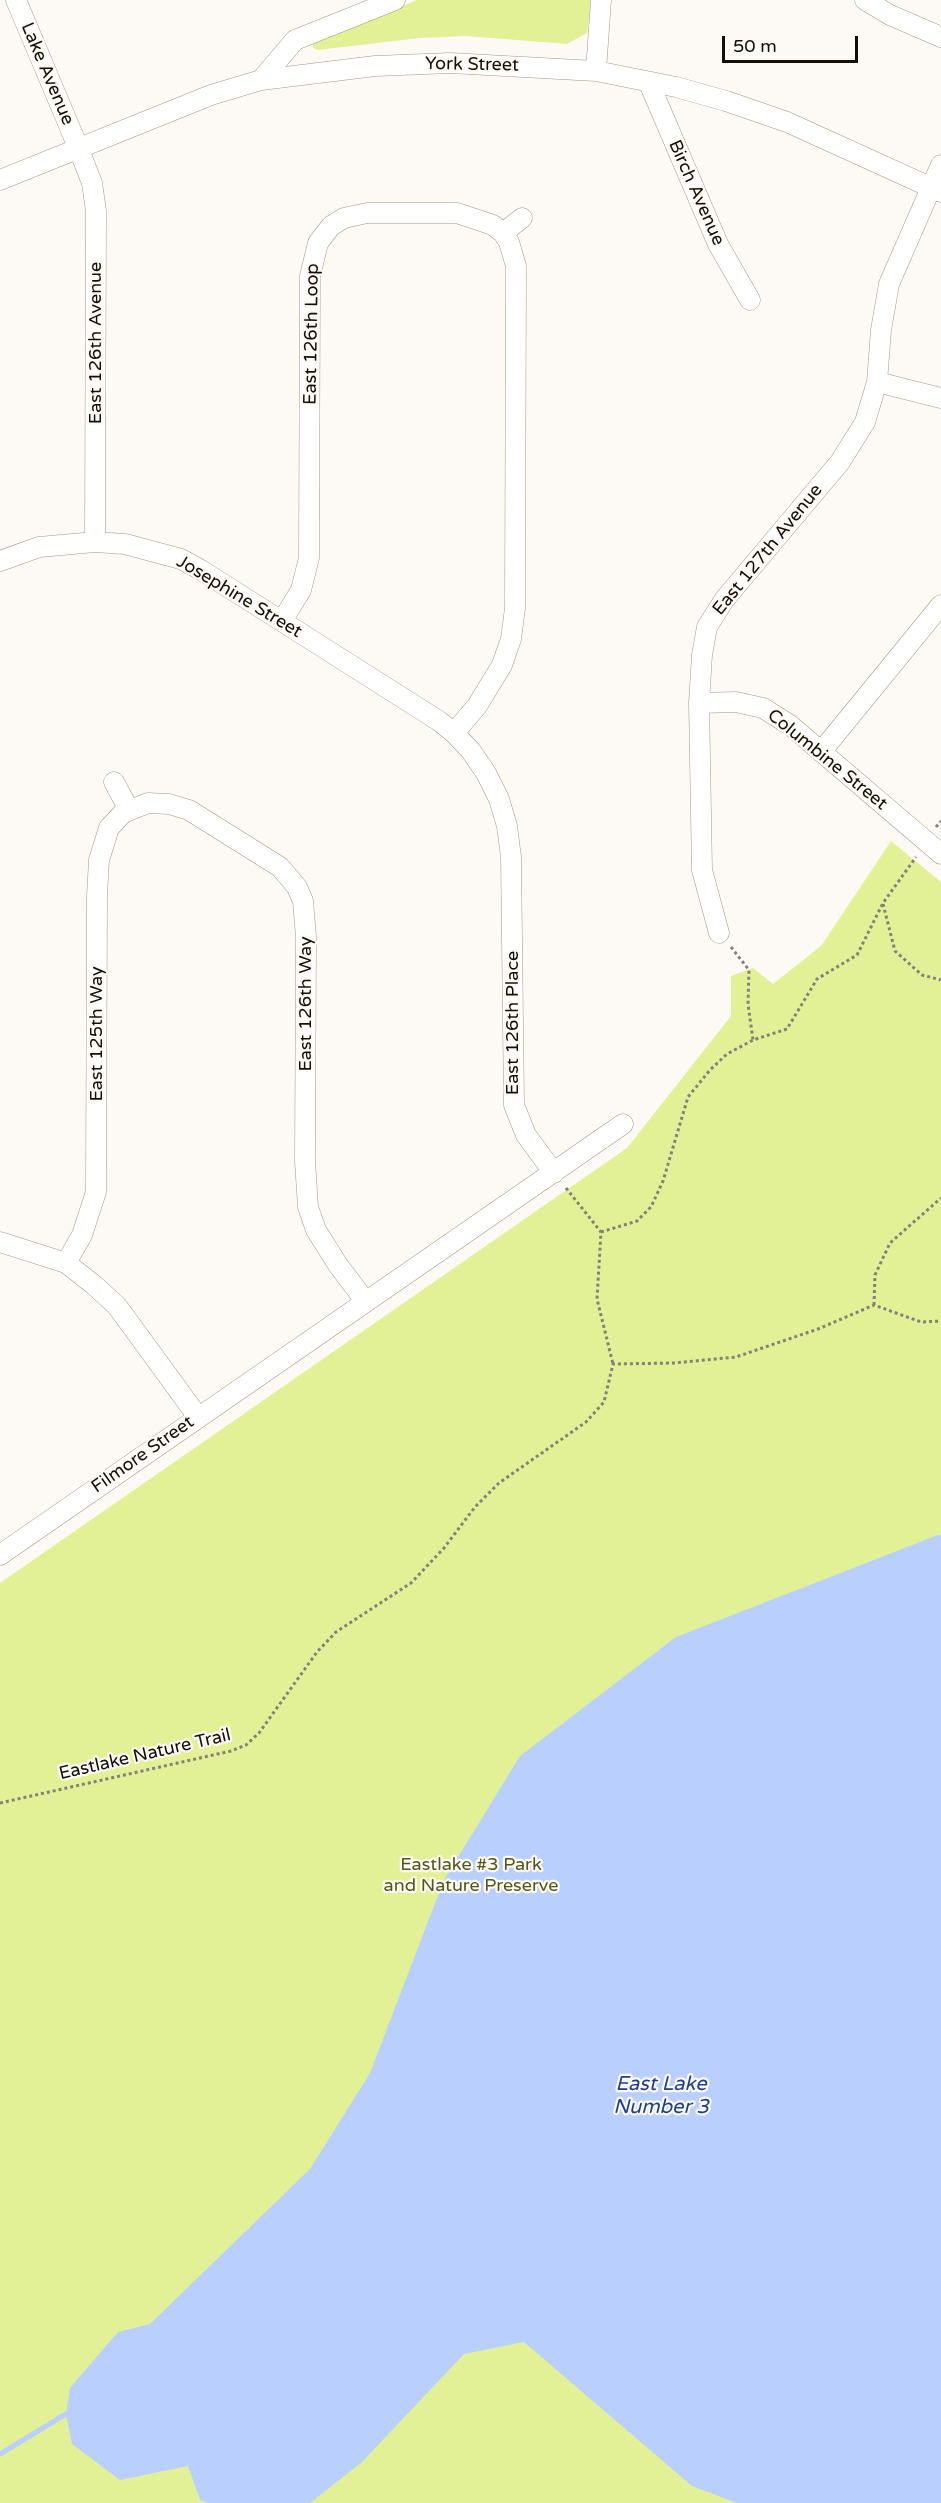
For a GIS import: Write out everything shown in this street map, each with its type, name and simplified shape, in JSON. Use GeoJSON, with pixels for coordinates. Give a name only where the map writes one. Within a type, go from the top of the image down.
{"type":"FeatureCollection","features":[{"type":"Feature","properties":{"kind":"street","name":"Lake Avenue"},"geometry":{"type":"LineString","coordinates":[[16,0],[78,147]]}},
{"type":"Feature","properties":{"kind":"street"},"geometry":{"type":"LineString","coordinates":[[261,80],[295,40],[395,0]]}},
{"type":"Feature","properties":{"kind":"street"},"geometry":{"type":"LineString","coordinates":[[596,71],[601,0]]}},
{"type":"Feature","properties":{"kind":"street"},"geometry":{"type":"LineString","coordinates":[[865,0],[890,15],[941,36]]}},
{"type":"Feature","properties":{"kind":"street","name":"York Street"},"geometry":{"type":"LineString","coordinates":[[0,180],[211,95],[261,80],[375,66],[450,63],[596,71],[676,87],[726,100],[787,122],[936,190]]}},
{"type":"Feature","properties":{"kind":"street","name":"Birch Avenue"},"geometry":{"type":"LineString","coordinates":[[649,83],[718,244],[750,300]]}},
{"type":"Feature","properties":{"kind":"street","name":"East 126th Avenue"},"geometry":{"type":"LineString","coordinates":[[78,147],[92,183],[96,211],[95,542]]}},
{"type":"Feature","properties":{"kind":"street"},"geometry":{"type":"LineString","coordinates":[[936,190],[941,165]]}},
{"type":"Feature","properties":{"kind":"street","name":"East 127th Avenue"},"geometry":{"type":"LineString","coordinates":[[719,933],[702,870],[699,703],[704,639],[714,614],[840,462],[858,437],[871,405],[877,382],[886,297],[936,190]]}},
{"type":"Feature","properties":{"kind":"street","name":"East 126th Loop"},"geometry":{"type":"LineString","coordinates":[[282,621],[301,590],[309,558],[310,276],[318,243],[331,226],[344,218],[367,213],[457,213],[482,220],[503,233]]}},
{"type":"Feature","properties":{"kind":"street"},"geometry":{"type":"LineString","coordinates":[[454,733],[477,706],[502,665],[511,639],[515,608],[517,292],[514,254],[503,233],[522,218]]}},
{"type":"Feature","properties":{"kind":"street"},"geometry":{"type":"LineString","coordinates":[[877,382],[941,398]]}},
{"type":"Feature","properties":{"kind":"street","name":"Josephine Street"},"geometry":{"type":"LineString","coordinates":[[0,561],[39,547],[95,542],[124,544],[181,560],[282,621],[454,733]]}},
{"type":"Feature","properties":{"kind":"street"},"geometry":{"type":"LineString","coordinates":[[821,752],[941,605]]}},
{"type":"Feature","properties":{"kind":"street","name":"Columbine Street"},"geometry":{"type":"LineString","coordinates":[[699,703],[736,702],[764,708],[790,725],[934,847]]}},
{"type":"Feature","properties":{"kind":"street","name":"East 126th Place"},"geometry":{"type":"LineString","coordinates":[[454,733],[486,772],[499,800],[507,826],[512,868],[514,1105],[526,1135],[554,1173]]}},
{"type":"Feature","properties":{"kind":"street"},"geometry":{"type":"LineString","coordinates":[[114,782],[129,810]]}},
{"type":"Feature","properties":{"kind":"street","name":"East 126th Way"},"geometry":{"type":"LineString","coordinates":[[129,810],[148,803],[169,804],[189,810],[280,867],[297,887],[303,901],[306,937],[305,1161],[308,1207],[316,1230],[366,1302]]}},
{"type":"Feature","properties":{"kind":"street","name":"East 125th Way"},"geometry":{"type":"LineString","coordinates":[[66,1263],[86,1226],[96,1192],[99,860],[109,828],[114,820],[129,810]]}},
{"type":"Feature","properties":{"kind":"street"},"geometry":{"type":"LineString","coordinates":[[366,1302],[623,1124]]}},
{"type":"Feature","properties":{"kind":"street"},"geometry":{"type":"LineString","coordinates":[[0,1242],[66,1263],[117,1306],[198,1418]]}},
{"type":"Feature","properties":{"kind":"street","name":"Filmore Street"},"geometry":{"type":"LineString","coordinates":[[0,1555],[366,1302]]}},
{"type":"Feature","properties":{"kind":"path"},"geometry":{"type":"LineString","coordinates":[[601,1232],[637,1221],[651,1207],[663,1181],[688,1098],[710,1070],[727,1054],[753,1040],[788,1029],[817,979],[857,955],[883,903],[934,847],[941,821]]}},
{"type":"Feature","properties":{"kind":"path"},"geometry":{"type":"LineString","coordinates":[[883,903],[895,951],[922,975],[941,981]]}},
{"type":"Feature","properties":{"kind":"path"},"geometry":{"type":"LineString","coordinates":[[719,933],[749,970],[748,1004],[753,1040]]}},
{"type":"Feature","properties":{"kind":"path"},"geometry":{"type":"LineString","coordinates":[[554,1173],[601,1232],[597,1299],[613,1364],[674,1364],[736,1357],[818,1329],[874,1305],[921,1322],[941,1321]]}},
{"type":"Feature","properties":{"kind":"path"},"geometry":{"type":"LineString","coordinates":[[874,1305],[875,1275],[890,1243],[941,1198]]}},
{"type":"Feature","properties":{"kind":"path","name":"Eastlake Nature Trail"},"geometry":{"type":"LineString","coordinates":[[0,1803],[231,1751],[246,1744],[259,1733],[316,1652],[336,1632],[411,1583],[444,1548],[475,1507],[499,1483],[586,1422],[604,1402],[613,1364]]}},
{"type":"Feature","properties":{"kind":"green space"},"geometry":{"type":"Polygon","coordinates":[[[417,0],[590,0],[590,9],[587,33],[567,44],[466,36],[419,38],[318,50],[313,48],[313,43],[417,0]]]}},
{"type":"Feature","properties":{"kind":"green space","name":"Eastlake #3 Park and Nature Preserve"},"geometry":{"type":"Polygon","coordinates":[[[891,841],[941,882],[941,2503],[0,2503],[0,1583],[627,1148],[731,1016],[731,976],[753,968],[773,984],[821,946],[891,841]]]}},
{"type":"Feature","properties":{"kind":"water","name":"East Lake Number 3"},"geometry":{"type":"Polygon","coordinates":[[[941,1535],[941,2503],[737,2503],[692,2486],[524,2342],[464,2354],[362,2462],[310,2503],[208,2503],[200,2500],[188,2466],[120,2480],[72,2444],[66,2414],[70,2388],[118,2332],[150,2324],[310,2169],[370,2073],[444,1880],[520,1756],[676,1637],[941,1535]]]}},
{"type":"Feature","properties":{"kind":"waterway"},"geometry":{"type":"LineString","coordinates":[[0,2454],[66,2414]]}}]}
